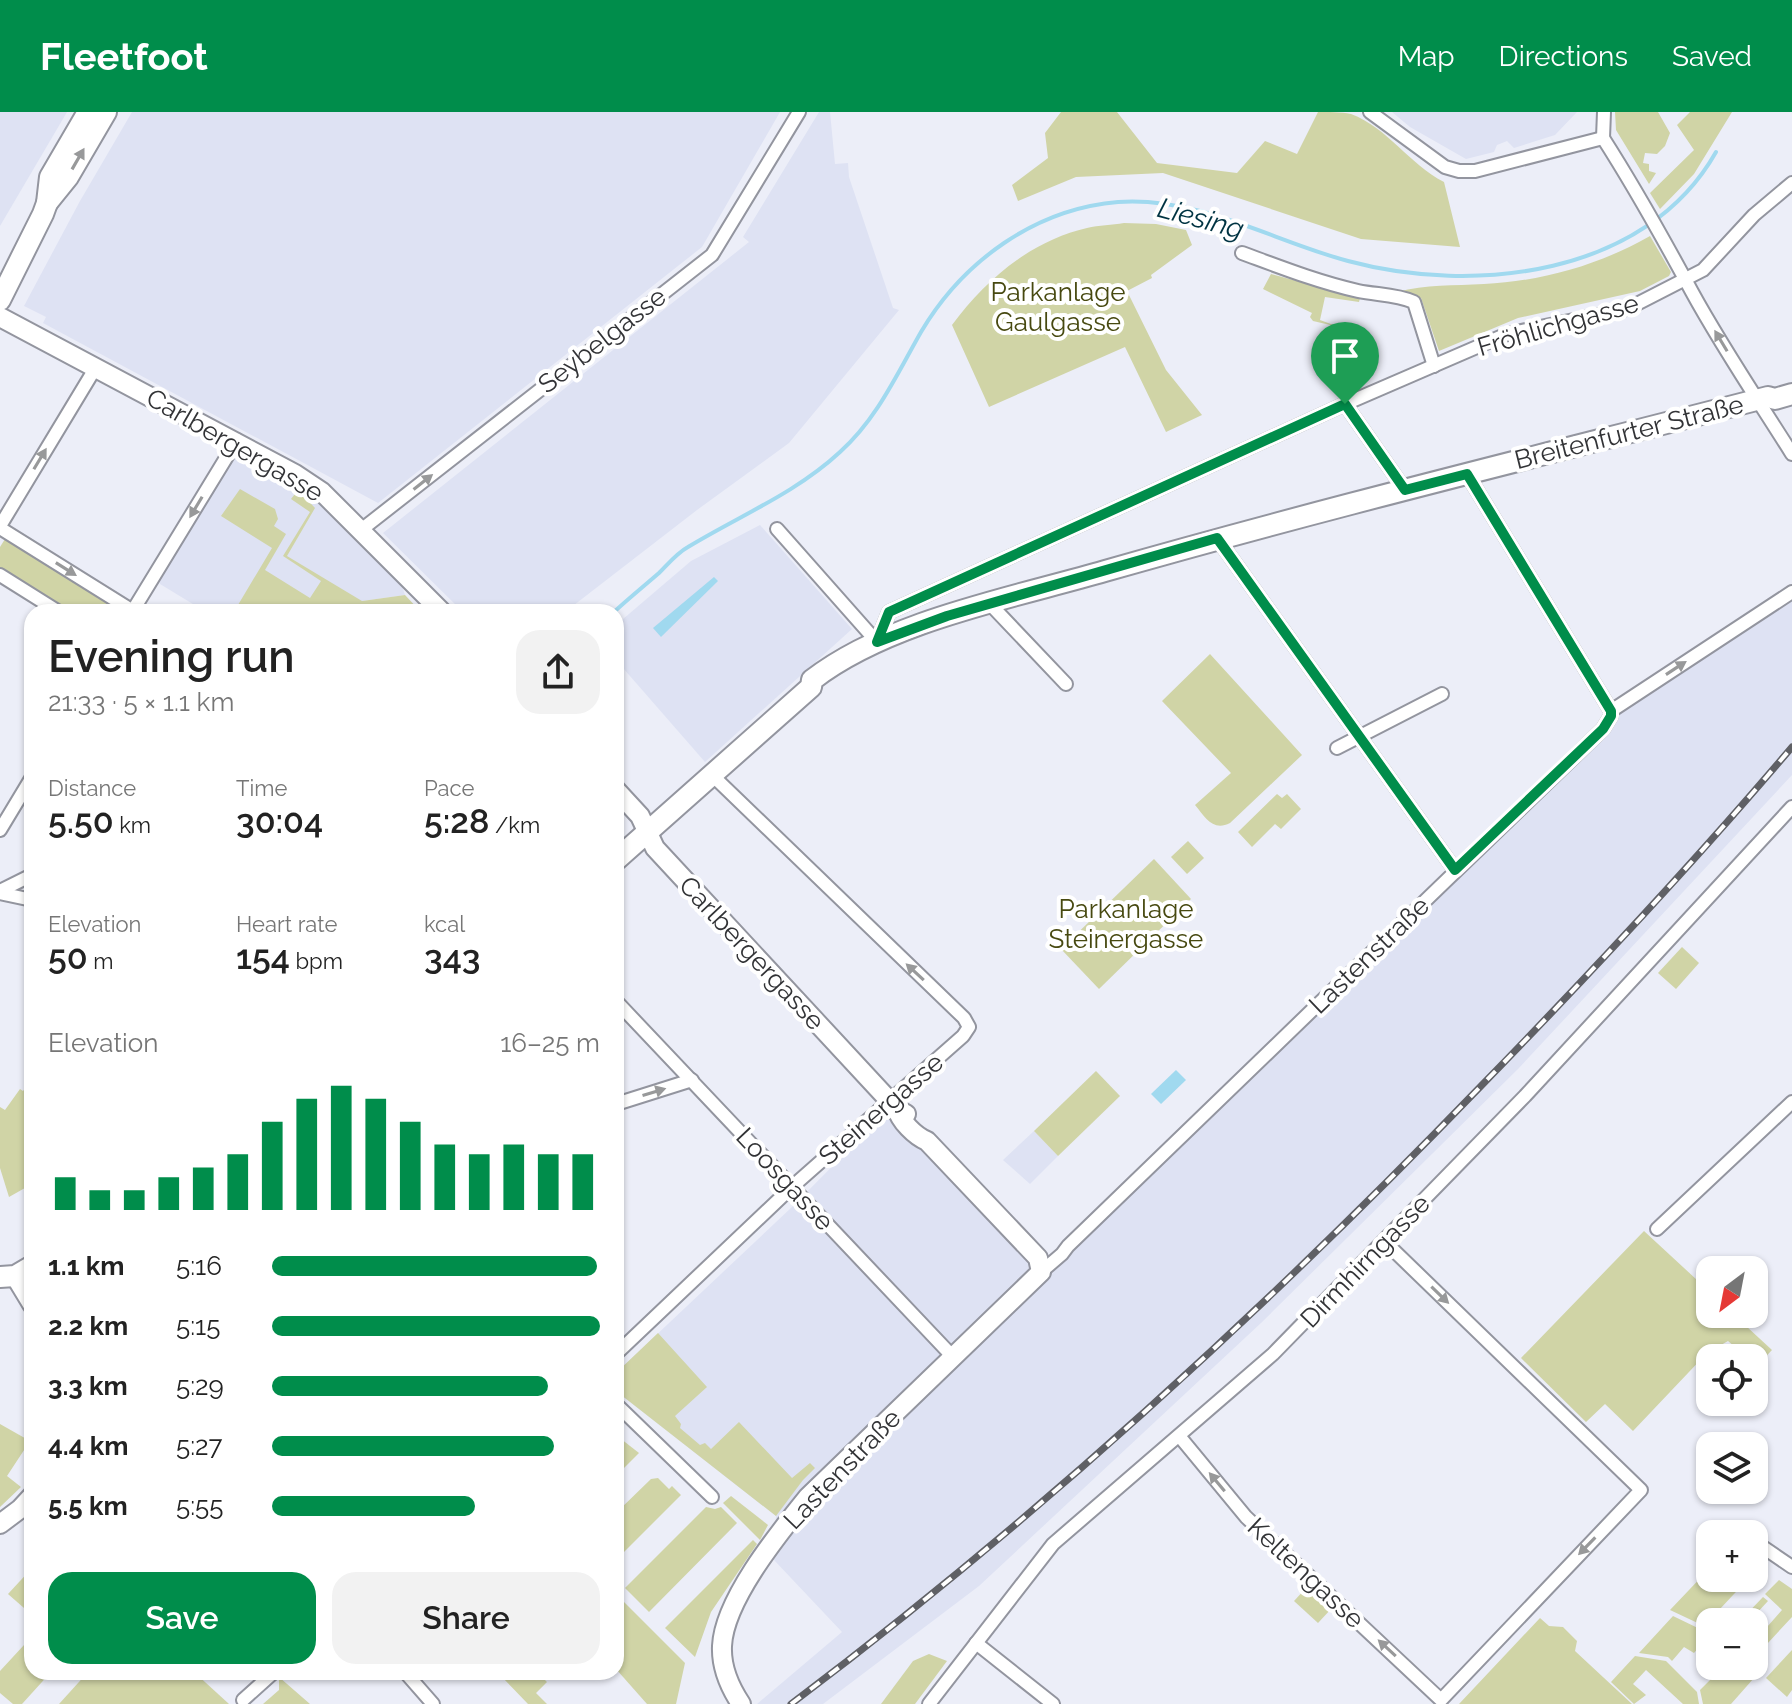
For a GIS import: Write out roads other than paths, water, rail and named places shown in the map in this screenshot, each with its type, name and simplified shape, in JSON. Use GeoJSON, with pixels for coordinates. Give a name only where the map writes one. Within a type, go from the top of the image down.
{"type":"FeatureCollection","features":[{"type":"Feature","properties":{"kind":"main road"},"geometry":{"type":"LineString","coordinates":[[0,300],[37,228],[47,203],[50,177],[88,112]]}},
{"type":"Feature","properties":{"kind":"main road"},"geometry":{"type":"LineString","coordinates":[[47,203],[68,177],[106,112]]}},
{"type":"Feature","properties":{"kind":"main road","name":"Breitenfurter Straße"},"geometry":{"type":"LineString","coordinates":[[1763,398],[1792,385]]}},
{"type":"Feature","properties":{"kind":"main road","name":"Breitenfurter Straße"},"geometry":{"type":"LineString","coordinates":[[624,853],[811,687],[819,687],[845,667],[847,659],[877,642],[947,616],[1217,538],[1763,398],[1775,399],[1792,394]]}},
{"type":"Feature","properties":{"kind":"street","name":"Seybelgasse"},"geometry":{"type":"LineString","coordinates":[[361,530],[712,255],[799,112]]}},
{"type":"Feature","properties":{"kind":"street"},"geometry":{"type":"LineString","coordinates":[[1370,112],[1445,167],[1459,171],[1475,171],[1603,138]]}},
{"type":"Feature","properties":{"kind":"street"},"geometry":{"type":"LineString","coordinates":[[1604,112],[1603,138],[1687,280],[1763,398],[1792,454]]}},
{"type":"Feature","properties":{"kind":"street","name":"Fröhlichgasse"},"geometry":{"type":"LineString","coordinates":[[877,642],[889,612],[1345,404],[1507,334],[1627,309],[1687,280],[1703,270],[1754,215],[1792,183]]}},
{"type":"Feature","properties":{"kind":"street"},"geometry":{"type":"LineString","coordinates":[[1242,253],[1358,291],[1402,297],[1414,302],[1434,366]]}},
{"type":"Feature","properties":{"kind":"street","name":"Carlbergergasse"},"geometry":{"type":"LineString","coordinates":[[0,317],[237,440],[322,492],[434,604]]}},
{"type":"Feature","properties":{"kind":"street"},"geometry":{"type":"LineString","coordinates":[[96,367],[0,527],[120,604]]}},
{"type":"Feature","properties":{"kind":"street"},"geometry":{"type":"LineString","coordinates":[[1345,404],[1405,490]]}},
{"type":"Feature","properties":{"kind":"street"},"geometry":{"type":"LineString","coordinates":[[138,604],[237,440]]}},
{"type":"Feature","properties":{"kind":"street"},"geometry":{"type":"LineString","coordinates":[[1467,474],[1611,711]]}},
{"type":"Feature","properties":{"kind":"street"},"geometry":{"type":"LineString","coordinates":[[777,529],[877,642]]}},
{"type":"Feature","properties":{"kind":"street"},"geometry":{"type":"LineString","coordinates":[[1217,538],[1455,870]]}},
{"type":"Feature","properties":{"kind":"street"},"geometry":{"type":"LineString","coordinates":[[0,575],[46,604]]}},
{"type":"Feature","properties":{"kind":"street","name":"Lastenstraße"},"geometry":{"type":"LineString","coordinates":[[741,1704],[729,1684],[722,1647],[726,1626],[741,1590],[780,1531],[808,1497],[1041,1272],[1044,1263],[1058,1250],[1068,1246],[1603,729],[1611,711],[1792,592]]}},
{"type":"Feature","properties":{"kind":"street"},"geometry":{"type":"LineString","coordinates":[[990,604],[1066,684]]}},
{"type":"Feature","properties":{"kind":"street"},"geometry":{"type":"LineString","coordinates":[[1337,748],[1442,694]]}},
{"type":"Feature","properties":{"kind":"street","name":"Steinergasse"},"geometry":{"type":"LineString","coordinates":[[624,1346],[793,1186],[893,1104],[920,1073],[963,1036],[969,1027],[964,1018],[711,774]]}},
{"type":"Feature","properties":{"kind":"street"},"geometry":{"type":"LineString","coordinates":[[0,830],[24,790]]}},
{"type":"Feature","properties":{"kind":"street","name":"Carlbergergasse"},"geometry":{"type":"LineString","coordinates":[[624,799],[640,816],[660,854],[893,1104],[922,1130],[927,1141],[1038,1258],[1041,1272]]}},
{"type":"Feature","properties":{"kind":"street","name":"Dirmhirngasse"},"geometry":{"type":"LineString","coordinates":[[929,1704],[1053,1544],[1273,1354],[1525,1096],[1792,807]]}},
{"type":"Feature","properties":{"kind":"street"},"geometry":{"type":"LineString","coordinates":[[0,892],[24,879]]}},
{"type":"Feature","properties":{"kind":"street"},"geometry":{"type":"LineString","coordinates":[[0,892],[24,898]]}},
{"type":"Feature","properties":{"kind":"street","name":"Loosgasse"},"geometry":{"type":"LineString","coordinates":[[624,1009],[954,1358]]}},
{"type":"Feature","properties":{"kind":"street"},"geometry":{"type":"LineString","coordinates":[[624,1101],[692,1080]]}},
{"type":"Feature","properties":{"kind":"street"},"geometry":{"type":"LineString","coordinates":[[1657,1229],[1792,1102]]}},
{"type":"Feature","properties":{"kind":"street","name":"Keltengasse"},"geometry":{"type":"LineString","coordinates":[[1180,1437],[1246,1517],[1441,1700],[1641,1490],[1384,1241]]}},
{"type":"Feature","properties":{"kind":"street"},"geometry":{"type":"LineString","coordinates":[[624,1412],[712,1497]]}},
{"type":"Feature","properties":{"kind":"street"},"geometry":{"type":"LineString","coordinates":[[0,1524],[24,1505]]}},
{"type":"Feature","properties":{"kind":"street"},"geometry":{"type":"LineString","coordinates":[[1768,1551],[1792,1567]]}},
{"type":"Feature","properties":{"kind":"street"},"geometry":{"type":"LineString","coordinates":[[976,1643],[1053,1704]]}},
{"type":"Feature","properties":{"kind":"street"},"geometry":{"type":"LineString","coordinates":[[243,1700],[265,1680]]}},
{"type":"Feature","properties":{"kind":"street"},"geometry":{"type":"LineString","coordinates":[[412,1680],[433,1704]]}},
{"type":"Feature","properties":{"kind":"water"},"geometry":{"type":"Polygon","coordinates":[[[714,577],[718,581],[661,637],[653,628],[714,577]]]}},
{"type":"Feature","properties":{"kind":"water"},"geometry":{"type":"Polygon","coordinates":[[[1176,1070],[1186,1080],[1161,1104],[1151,1094],[1176,1070]]]}},
{"type":"Feature","properties":{"kind":"waterway","name":"Liesing"},"geometry":{"type":"LineString","coordinates":[[623,604],[684,549],[786,492],[840,452],[876,411],[921,332],[958,283],[1004,243],[1058,215],[1118,202],[1148,202],[1206,213],[1348,261],[1397,271],[1449,276],[1501,274],[1553,266],[1602,250],[1647,226],[1685,194],[1716,152]]}},
{"type":"Feature","properties":{"kind":"railway"},"geometry":{"type":"LineString","coordinates":[[791,1704],[883,1633],[1061,1486],[1317,1250],[1400,1169],[1600,961],[1792,747]]}},
{"type":"Feature","properties":{"kind":"park label","name":"Parkanlage Gaulgasse"},"geometry":{"type":"Point","coordinates":[1058,307]}},
{"type":"Feature","properties":{"kind":"park label","name":"Parkanlage Steinergasse"},"geometry":{"type":"Point","coordinates":[1126,924]}}]}
